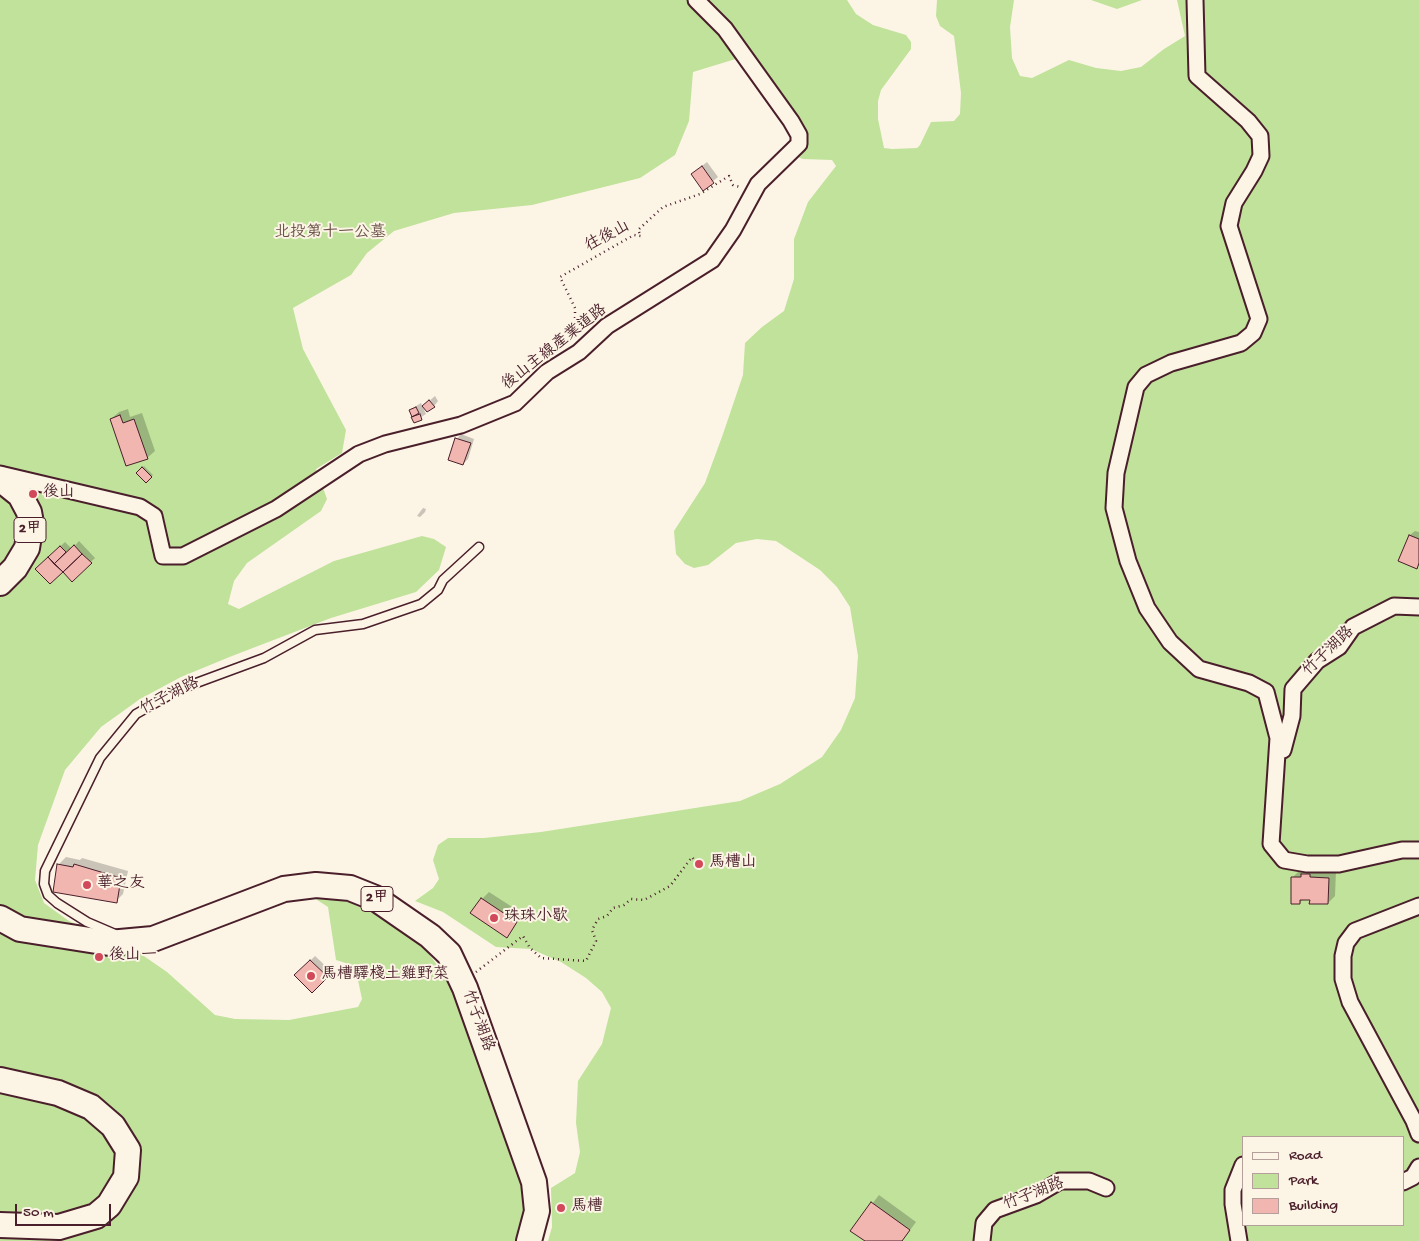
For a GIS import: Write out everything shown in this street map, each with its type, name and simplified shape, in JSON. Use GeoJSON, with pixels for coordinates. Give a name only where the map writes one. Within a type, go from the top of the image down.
{"type":"FeatureCollection","features":[{"type":"Feature","properties":{"kind":"main road","name":"2甲"},"geometry":{"type":"LineString","coordinates":[[0,479],[20,495],[29,512],[31,523],[27,548],[15,568],[0,583]]}},
{"type":"Feature","properties":{"kind":"main road","name":"竹子湖路"},"geometry":{"type":"LineString","coordinates":[[0,918],[20,929],[109,944],[153,939],[284,889],[316,885],[350,888],[375,898],[430,936],[449,954],[463,985],[534,1182],[537,1211],[529,1241]]}},
{"type":"Feature","properties":{"kind":"main road"},"geometry":{"type":"LineString","coordinates":[[0,1080],[58,1093],[91,1107],[113,1126],[128,1150],[126,1177],[109,1205],[96,1216],[59,1227],[0,1225]]}},
{"type":"Feature","properties":{"kind":"street","name":"後山主線產業道路"},"geometry":{"type":"LineString","coordinates":[[0,474],[140,507],[154,516],[163,556],[183,556],[276,509],[359,454],[385,444],[462,426],[515,403],[547,372],[579,352],[607,326],[642,306],[712,260],[733,230],[758,184],[799,144],[799,135],[725,29],[696,0]]}},
{"type":"Feature","properties":{"kind":"street"},"geometry":{"type":"LineString","coordinates":[[1194,0],[1197,76],[1248,121],[1260,136],[1261,156],[1254,172],[1234,203],[1230,226],[1234,244],[1255,300],[1259,319],[1253,333],[1241,343],[1170,364],[1146,375],[1136,387],[1116,473],[1114,508],[1128,561],[1144,600],[1170,642],[1199,669],[1249,683],[1266,692],[1278,738],[1278,770],[1271,844],[1284,860],[1307,864],[1339,864],[1402,850],[1419,850]]}},
{"type":"Feature","properties":{"kind":"street","name":"竹子湖路"},"geometry":{"type":"LineString","coordinates":[[1278,770],[1292,716],[1293,689],[1317,661],[1339,647],[1353,627],[1394,606],[1419,607]]}},
{"type":"Feature","properties":{"kind":"street"},"geometry":{"type":"LineString","coordinates":[[1419,906],[1354,931],[1346,943],[1343,979],[1350,1002],[1414,1121],[1419,1134]]}},
{"type":"Feature","properties":{"kind":"street"},"geometry":{"type":"LineString","coordinates":[[1404,1182],[1413,1177],[1419,1167]]}},
{"type":"Feature","properties":{"kind":"street"},"geometry":{"type":"LineString","coordinates":[[1239,1241],[1233,1204],[1233,1190],[1242,1168]]}},
{"type":"Feature","properties":{"kind":"street","name":"竹子湖路"},"geometry":{"type":"LineString","coordinates":[[982,1241],[984,1223],[995,1210],[1036,1195],[1060,1181],[1089,1181],[1106,1188]]}},
{"type":"Feature","properties":{"kind":"lane","name":"竹子湖路"},"geometry":{"type":"LineString","coordinates":[[142,941],[117,935],[87,922],[57,903],[48,895],[44,884],[45,871],[52,855],[100,758],[136,714],[180,689],[264,658],[315,630],[363,624],[421,604],[438,590],[443,580],[478,547]]}},
{"type":"Feature","properties":{"kind":"path","name":"往後山"},"geometry":{"type":"LineString","coordinates":[[579,352],[579,345],[576,344],[575,308],[560,277],[634,235],[641,236],[638,230],[663,207],[700,194],[729,176],[734,185],[753,193]]}},
{"type":"Feature","properties":{"kind":"path"},"geometry":{"type":"LineString","coordinates":[[463,985],[520,936],[523,936],[530,948],[541,958],[586,961],[596,941],[592,930],[598,919],[607,916],[613,908],[624,905],[630,899],[644,900],[670,886],[692,857],[694,862]]}},
{"type":"Feature","properties":{"kind":"green space","name":"北投第十一公墓"},"geometry":{"type":"Polygon","coordinates":[[[0,0],[847,0],[856,14],[873,25],[906,35],[911,42],[911,49],[881,90],[878,101],[878,119],[884,148],[892,149],[917,148],[931,122],[954,121],[960,114],[961,93],[954,36],[940,26],[936,16],[937,0],[1014,0],[1010,27],[1012,58],[1020,76],[1032,78],[1069,60],[1096,68],[1121,71],[1141,67],[1185,36],[1177,0],[1419,0],[1419,1241],[548,1241],[552,1227],[551,1188],[575,1173],[580,1152],[576,1123],[578,1081],[602,1044],[611,1008],[602,992],[586,978],[561,962],[531,949],[496,947],[443,912],[415,901],[433,888],[439,879],[433,860],[438,845],[448,838],[484,838],[541,832],[740,801],[780,784],[822,757],[841,730],[855,698],[858,656],[850,607],[837,587],[820,570],[776,541],[757,539],[736,543],[708,565],[694,568],[685,564],[676,554],[674,531],[705,483],[743,375],[745,343],[762,327],[784,311],[794,279],[794,239],[808,202],[836,166],[832,160],[803,159],[793,155],[800,148],[752,54],[693,72],[689,121],[675,155],[640,178],[532,205],[454,213],[394,231],[367,253],[351,275],[293,308],[303,349],[346,430],[342,453],[316,469],[327,499],[321,511],[247,563],[234,581],[228,604],[239,609],[334,561],[422,536],[434,539],[446,547],[439,570],[416,592],[331,618],[181,677],[140,699],[101,727],[65,770],[38,845],[35,880],[44,903],[69,921],[138,952],[167,972],[215,1015],[235,1019],[289,1020],[358,1007],[362,999],[355,966],[336,960],[328,907],[311,896],[349,902],[391,922],[424,947],[448,980],[473,1042],[526,1192],[524,1216],[517,1241],[0,1241],[0,0]]]}},
{"type":"Feature","properties":{"kind":"green space"},"geometry":{"type":"Polygon","coordinates":[[[1091,0],[1142,0],[1117,9],[1091,0]]]}},
{"type":"Feature","properties":{"kind":"building"},"geometry":{"type":"Polygon","coordinates":[[[702,166],[714,183],[703,191],[691,174],[702,166]]]}},
{"type":"Feature","properties":{"kind":"building"},"geometry":{"type":"Polygon","coordinates":[[[429,400],[435,407],[427,412],[422,406],[429,400]]]}},
{"type":"Feature","properties":{"kind":"building"},"geometry":{"type":"Polygon","coordinates":[[[416,407],[419,413],[412,417],[409,410],[416,407]]]}},
{"type":"Feature","properties":{"kind":"building"},"geometry":{"type":"Polygon","coordinates":[[[420,414],[422,420],[414,423],[411,417],[420,414]]]}},
{"type":"Feature","properties":{"kind":"building"},"geometry":{"type":"Polygon","coordinates":[[[120,415],[123,423],[134,419],[148,459],[126,466],[110,419],[120,415]]]}},
{"type":"Feature","properties":{"kind":"building"},"geometry":{"type":"Polygon","coordinates":[[[455,438],[471,443],[463,465],[448,460],[455,438]]]}},
{"type":"Feature","properties":{"kind":"building"},"geometry":{"type":"Polygon","coordinates":[[[142,467],[152,477],[146,483],[136,473],[142,467]]]}},
{"type":"Feature","properties":{"kind":"building"},"geometry":{"type":"Polygon","coordinates":[[[1409,535],[1419,539],[1419,563],[1417,569],[1398,561],[1409,535]]]}},
{"type":"Feature","properties":{"kind":"building"},"geometry":{"type":"Polygon","coordinates":[[[74,545],[82,554],[63,572],[54,564],[74,545]]]}},
{"type":"Feature","properties":{"kind":"building"},"geometry":{"type":"Polygon","coordinates":[[[60,546],[66,552],[54,564],[48,557],[60,546]]]}},
{"type":"Feature","properties":{"kind":"building"},"geometry":{"type":"Polygon","coordinates":[[[82,554],[92,563],[72,582],[63,572],[82,554]]]}},
{"type":"Feature","properties":{"kind":"building"},"geometry":{"type":"Polygon","coordinates":[[[48,557],[63,572],[50,584],[35,569],[48,557]]]}},
{"type":"Feature","properties":{"kind":"building","name":"華之友"},"geometry":{"type":"Polygon","coordinates":[[[57,864],[73,867],[74,864],[121,878],[117,903],[53,892],[57,864]]]}},
{"type":"Feature","properties":{"kind":"building"},"geometry":{"type":"Polygon","coordinates":[[[1301,874],[1310,874],[1310,877],[1329,878],[1328,904],[1309,904],[1310,900],[1300,900],[1300,904],[1291,904],[1291,877],[1301,877],[1301,874]]]}},
{"type":"Feature","properties":{"kind":"building","name":"珠珠小歇"},"geometry":{"type":"Polygon","coordinates":[[[481,898],[517,922],[507,938],[470,913],[481,898]]]}},
{"type":"Feature","properties":{"kind":"building","name":"馬槽驛棧土雞野菜"},"geometry":{"type":"Polygon","coordinates":[[[310,960],[328,977],[312,993],[294,975],[310,960]]]}},
{"type":"Feature","properties":{"kind":"building"},"geometry":{"type":"Polygon","coordinates":[[[871,1202],[910,1230],[902,1241],[865,1241],[850,1231],[871,1202]]]}},
{"type":"Feature","properties":{"kind":"place","name":"後山"},"geometry":{"type":"Point","coordinates":[33,494]}},
{"type":"Feature","properties":{"kind":"place","name":"馬槽山"},"geometry":{"type":"Point","coordinates":[699,864]}},
{"type":"Feature","properties":{"kind":"place","name":"華之友"},"geometry":{"type":"Point","coordinates":[87,885]}},
{"type":"Feature","properties":{"kind":"place","name":"珠珠小歇"},"geometry":{"type":"Point","coordinates":[494,918]}},
{"type":"Feature","properties":{"kind":"place","name":"後山一"},"geometry":{"type":"Point","coordinates":[99,957]}},
{"type":"Feature","properties":{"kind":"place","name":"馬槽驛棧土雞野菜"},"geometry":{"type":"Point","coordinates":[311,976]}},
{"type":"Feature","properties":{"kind":"place","name":"馬槽"},"geometry":{"type":"Point","coordinates":[561,1208]}}]}
